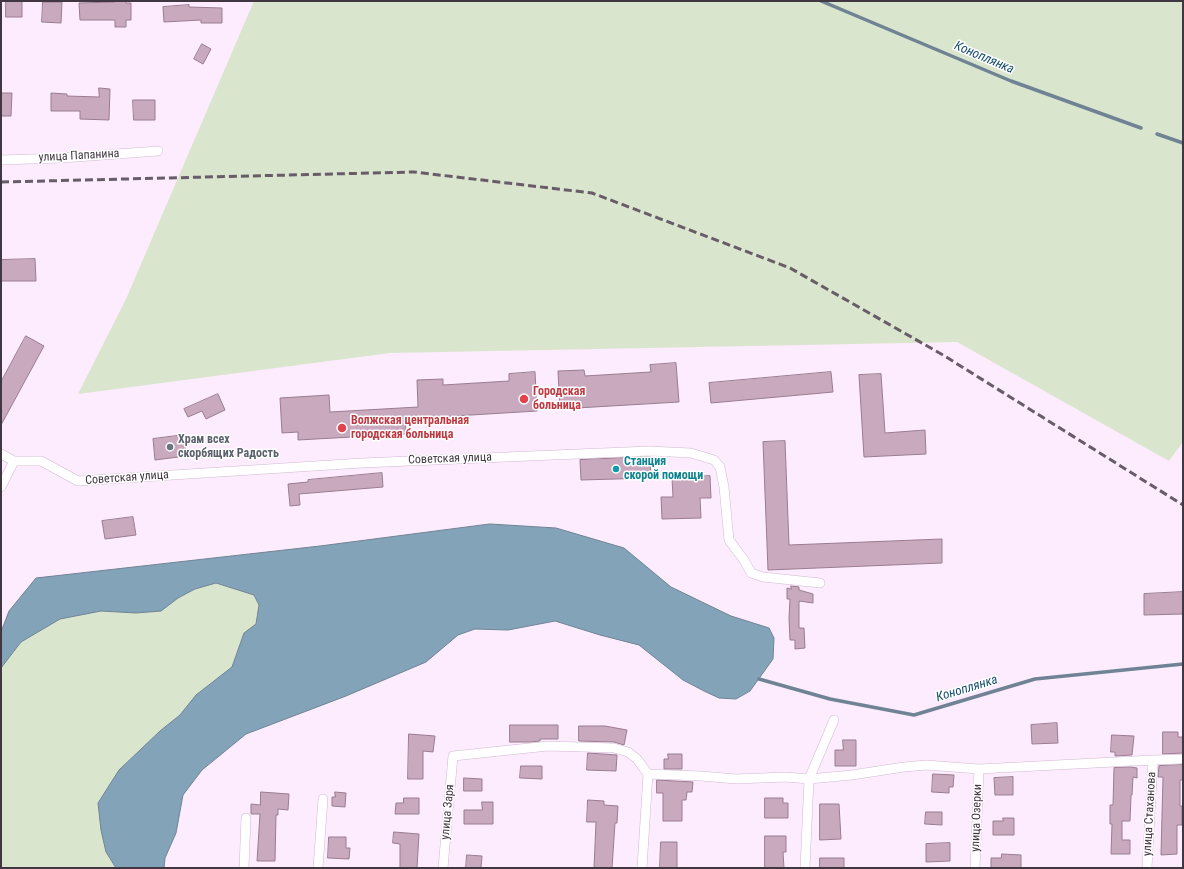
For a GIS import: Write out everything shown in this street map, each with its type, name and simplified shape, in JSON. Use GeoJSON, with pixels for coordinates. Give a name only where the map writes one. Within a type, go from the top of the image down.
{"type":"FeatureCollection","features":[{"type":"Feature","properties":{"kind":"street","name":"улица Папанина"},"geometry":{"type":"LineString","coordinates":[[1,160],[62,158],[158,151]]}},
{"type":"Feature","properties":{"kind":"street","name":"Советская улица"},"geometry":{"type":"LineString","coordinates":[[14,461],[41,460],[78,481],[370,463],[649,451],[691,452],[714,460],[720,467],[724,487],[729,540],[744,560],[751,574],[763,577],[820,583]]}},
{"type":"Feature","properties":{"kind":"street"},"geometry":{"type":"LineString","coordinates":[[1,454],[14,461],[1,487]]}},
{"type":"Feature","properties":{"kind":"street"},"geometry":{"type":"LineString","coordinates":[[805,868],[810,779],[834,720]]}},
{"type":"Feature","properties":{"kind":"street","name":"улица Заря"},"geometry":{"type":"LineString","coordinates":[[443,868],[453,756],[548,746],[614,748],[628,752],[637,759],[648,774]]}},
{"type":"Feature","properties":{"kind":"street"},"geometry":{"type":"LineString","coordinates":[[642,868],[648,774],[736,779],[786,777],[810,779],[926,765],[979,769],[1183,759]]}},
{"type":"Feature","properties":{"kind":"street","name":"улица Стаханова"},"geometry":{"type":"LineString","coordinates":[[1147,868],[1153,760]]}},
{"type":"Feature","properties":{"kind":"street","name":"улица Озерки"},"geometry":{"type":"LineString","coordinates":[[975,868],[979,769]]}},
{"type":"Feature","properties":{"kind":"street"},"geometry":{"type":"LineString","coordinates":[[318,868],[323,799]]}},
{"type":"Feature","properties":{"kind":"street"},"geometry":{"type":"LineString","coordinates":[[244,868],[246,818]]}},
{"type":"Feature","properties":{"kind":"green space"},"geometry":{"type":"Polygon","coordinates":[[[254,1],[1183,1],[1183,442],[1169,461],[957,342],[390,353],[78,394],[126,299],[254,1]]]}},
{"type":"Feature","properties":{"kind":"green space"},"geometry":{"type":"Polygon","coordinates":[[[216,583],[254,595],[259,605],[256,624],[244,633],[232,667],[196,695],[180,715],[160,731],[119,770],[98,802],[101,830],[106,852],[116,868],[1,868],[1,668],[21,642],[60,619],[101,611],[136,613],[178,598],[195,589],[216,583]]]}},
{"type":"Feature","properties":{"kind":"water"},"geometry":{"type":"Polygon","coordinates":[[[490,524],[556,528],[624,548],[671,587],[731,616],[769,628],[774,638],[773,659],[750,691],[736,699],[719,698],[683,680],[639,645],[555,621],[508,630],[475,629],[458,635],[426,662],[346,696],[246,734],[202,770],[183,795],[176,833],[165,858],[164,868],[116,868],[106,852],[101,830],[98,803],[119,770],[160,731],[180,715],[196,695],[232,667],[244,633],[256,624],[259,605],[254,595],[216,583],[195,589],[178,598],[161,611],[136,613],[101,611],[60,619],[21,642],[1,668],[1,632],[9,611],[36,578],[320,546],[490,524]]]}},
{"type":"Feature","properties":{"kind":"building"},"geometry":{"type":"Polygon","coordinates":[[[6,1],[22,1],[22,17],[6,17],[6,1]]]}},
{"type":"Feature","properties":{"kind":"building"},"geometry":{"type":"Polygon","coordinates":[[[126,1],[126,3],[131,3],[131,20],[126,20],[126,27],[115,27],[115,20],[80,20],[79,3],[126,1]]]}},
{"type":"Feature","properties":{"kind":"building"},"geometry":{"type":"Polygon","coordinates":[[[43,2],[62,2],[61,23],[42,22],[43,2]]]}},
{"type":"Feature","properties":{"kind":"building"},"geometry":{"type":"Polygon","coordinates":[[[189,5],[189,7],[222,8],[222,23],[201,23],[201,20],[164,22],[163,7],[189,5]]]}},
{"type":"Feature","properties":{"kind":"building"},"geometry":{"type":"Polygon","coordinates":[[[202,44],[211,49],[203,64],[194,59],[202,44]]]}},
{"type":"Feature","properties":{"kind":"building"},"geometry":{"type":"Polygon","coordinates":[[[99,88],[110,89],[109,120],[80,119],[80,111],[51,111],[51,93],[67,94],[67,96],[99,97],[99,88]]]}},
{"type":"Feature","properties":{"kind":"building"},"geometry":{"type":"Polygon","coordinates":[[[1,93],[12,93],[11,116],[1,116],[1,93]]]}},
{"type":"Feature","properties":{"kind":"building"},"geometry":{"type":"Polygon","coordinates":[[[133,100],[155,100],[155,120],[134,120],[133,100]]]}},
{"type":"Feature","properties":{"kind":"building"},"geometry":{"type":"Polygon","coordinates":[[[35,259],[36,281],[1,281],[1,260],[35,259]]]}},
{"type":"Feature","properties":{"kind":"building"},"geometry":{"type":"Polygon","coordinates":[[[26,336],[44,346],[1,425],[1,382],[26,336]]]}},
{"type":"Feature","properties":{"kind":"building"},"geometry":{"type":"Polygon","coordinates":[[[676,363],[679,402],[560,409],[558,371],[584,370],[585,376],[651,372],[650,365],[676,363]]]}},
{"type":"Feature","properties":{"kind":"building"},"geometry":{"type":"Polygon","coordinates":[[[535,372],[537,411],[405,419],[406,434],[298,440],[298,432],[282,433],[280,398],[329,395],[330,412],[418,407],[417,380],[443,379],[443,385],[509,381],[509,374],[535,372]]]}},
{"type":"Feature","properties":{"kind":"building"},"geometry":{"type":"Polygon","coordinates":[[[831,372],[833,392],[711,403],[709,383],[831,372]]]}},
{"type":"Feature","properties":{"kind":"building"},"geometry":{"type":"Polygon","coordinates":[[[881,374],[885,433],[925,430],[926,454],[864,457],[859,375],[881,374]]]}},
{"type":"Feature","properties":{"kind":"building"},"geometry":{"type":"Polygon","coordinates":[[[218,394],[225,410],[206,419],[202,411],[188,417],[184,409],[218,394]]]}},
{"type":"Feature","properties":{"kind":"building","name":"Храм всех скорбящих Радость"},"geometry":{"type":"Polygon","coordinates":[[[184,435],[186,456],[155,460],[153,439],[184,435]]]}},
{"type":"Feature","properties":{"kind":"building"},"geometry":{"type":"Polygon","coordinates":[[[785,441],[789,545],[942,539],[942,563],[768,570],[763,442],[785,441]]]}},
{"type":"Feature","properties":{"kind":"building","name":"Станция скорой помощи"},"geometry":{"type":"Polygon","coordinates":[[[650,457],[651,478],[581,480],[580,460],[650,457]]]}},
{"type":"Feature","properties":{"kind":"building"},"geometry":{"type":"Polygon","coordinates":[[[382,473],[383,487],[299,494],[300,505],[290,506],[288,484],[308,482],[308,480],[382,473]]]}},
{"type":"Feature","properties":{"kind":"building"},"geometry":{"type":"Polygon","coordinates":[[[710,476],[711,498],[700,498],[701,518],[662,519],[661,497],[673,497],[672,478],[710,476]]]}},
{"type":"Feature","properties":{"kind":"building"},"geometry":{"type":"Polygon","coordinates":[[[133,517],[136,535],[105,539],[102,521],[133,517]]]}},
{"type":"Feature","properties":{"kind":"building"},"geometry":{"type":"Polygon","coordinates":[[[791,586],[799,587],[799,590],[813,594],[813,603],[799,601],[799,628],[804,628],[805,648],[795,649],[795,640],[790,640],[790,599],[787,599],[787,588],[791,589],[791,586]]]}},
{"type":"Feature","properties":{"kind":"building"},"geometry":{"type":"Polygon","coordinates":[[[1183,592],[1183,614],[1144,615],[1144,594],[1183,592]]]}},
{"type":"Feature","properties":{"kind":"building"},"geometry":{"type":"Polygon","coordinates":[[[1057,723],[1058,743],[1032,744],[1031,725],[1057,723]]]}},
{"type":"Feature","properties":{"kind":"building"},"geometry":{"type":"Polygon","coordinates":[[[510,725],[558,725],[558,739],[540,739],[540,741],[531,742],[510,742],[510,725]]]}},
{"type":"Feature","properties":{"kind":"building"},"geometry":{"type":"Polygon","coordinates":[[[579,726],[605,726],[627,730],[624,745],[614,742],[579,741],[579,726]]]}},
{"type":"Feature","properties":{"kind":"building"},"geometry":{"type":"Polygon","coordinates":[[[1163,732],[1178,732],[1178,737],[1183,737],[1183,753],[1163,754],[1163,732]]]}},
{"type":"Feature","properties":{"kind":"building"},"geometry":{"type":"Polygon","coordinates":[[[409,734],[435,736],[433,752],[423,751],[423,779],[408,779],[409,734]]]}},
{"type":"Feature","properties":{"kind":"building"},"geometry":{"type":"Polygon","coordinates":[[[1112,735],[1134,736],[1132,755],[1115,756],[1115,752],[1111,752],[1112,735]]]}},
{"type":"Feature","properties":{"kind":"building"},"geometry":{"type":"Polygon","coordinates":[[[843,740],[856,740],[856,766],[835,766],[835,750],[843,750],[843,740]]]}},
{"type":"Feature","properties":{"kind":"building"},"geometry":{"type":"Polygon","coordinates":[[[588,753],[617,755],[616,771],[587,770],[588,753]]]}},
{"type":"Feature","properties":{"kind":"building"},"geometry":{"type":"Polygon","coordinates":[[[668,754],[682,754],[682,769],[664,769],[664,759],[668,759],[668,754]]]}},
{"type":"Feature","properties":{"kind":"building"},"geometry":{"type":"Polygon","coordinates":[[[1183,765],[1183,780],[1180,780],[1182,825],[1177,825],[1177,854],[1161,855],[1163,777],[1158,777],[1159,766],[1183,765]]]}},
{"type":"Feature","properties":{"kind":"building"},"geometry":{"type":"Polygon","coordinates":[[[521,766],[542,766],[542,779],[520,778],[521,766]]]}},
{"type":"Feature","properties":{"kind":"building"},"geometry":{"type":"Polygon","coordinates":[[[1114,768],[1137,768],[1137,778],[1133,777],[1130,821],[1122,821],[1122,840],[1130,840],[1130,854],[1111,854],[1112,824],[1110,824],[1110,805],[1113,805],[1114,768]]]}},
{"type":"Feature","properties":{"kind":"building"},"geometry":{"type":"Polygon","coordinates":[[[933,774],[954,775],[953,787],[949,787],[949,793],[932,792],[933,774]]]}},
{"type":"Feature","properties":{"kind":"building"},"geometry":{"type":"Polygon","coordinates":[[[1013,777],[1013,795],[995,795],[994,778],[1013,777]]]}},
{"type":"Feature","properties":{"kind":"building"},"geometry":{"type":"Polygon","coordinates":[[[464,778],[482,779],[482,791],[464,791],[464,778]]]}},
{"type":"Feature","properties":{"kind":"building"},"geometry":{"type":"Polygon","coordinates":[[[657,780],[693,782],[692,792],[687,792],[686,800],[682,800],[682,821],[663,821],[663,793],[657,793],[657,780]]]}},
{"type":"Feature","properties":{"kind":"building"},"geometry":{"type":"Polygon","coordinates":[[[261,792],[289,794],[288,810],[278,809],[278,815],[276,815],[275,861],[257,861],[260,814],[251,814],[251,804],[260,805],[261,792]]]}},
{"type":"Feature","properties":{"kind":"building"},"geometry":{"type":"Polygon","coordinates":[[[335,792],[346,793],[345,807],[332,806],[332,797],[335,797],[335,792]]]}},
{"type":"Feature","properties":{"kind":"building"},"geometry":{"type":"Polygon","coordinates":[[[404,798],[419,798],[419,814],[395,814],[396,803],[403,803],[404,798]]]}},
{"type":"Feature","properties":{"kind":"building"},"geometry":{"type":"Polygon","coordinates":[[[765,798],[783,798],[783,803],[788,803],[788,818],[765,818],[765,798]]]}},
{"type":"Feature","properties":{"kind":"building"},"geometry":{"type":"Polygon","coordinates":[[[588,800],[604,801],[604,805],[618,806],[617,823],[615,823],[612,868],[594,868],[596,822],[587,822],[588,800]]]}},
{"type":"Feature","properties":{"kind":"building"},"geometry":{"type":"Polygon","coordinates":[[[482,802],[493,802],[493,824],[464,824],[464,810],[482,810],[482,802]]]}},
{"type":"Feature","properties":{"kind":"building"},"geometry":{"type":"Polygon","coordinates":[[[820,804],[839,804],[841,839],[820,840],[820,804]]]}},
{"type":"Feature","properties":{"kind":"building"},"geometry":{"type":"Polygon","coordinates":[[[926,812],[942,812],[942,825],[925,824],[926,812]]]}},
{"type":"Feature","properties":{"kind":"building"},"geometry":{"type":"Polygon","coordinates":[[[1003,818],[1014,818],[1014,835],[993,835],[993,821],[1003,821],[1003,818]]]}},
{"type":"Feature","properties":{"kind":"building"},"geometry":{"type":"Polygon","coordinates":[[[394,832],[419,834],[417,868],[400,868],[400,844],[393,843],[394,832]]]}},
{"type":"Feature","properties":{"kind":"building"},"geometry":{"type":"Polygon","coordinates":[[[765,836],[786,836],[786,852],[783,852],[784,868],[765,868],[765,836]]]}},
{"type":"Feature","properties":{"kind":"building"},"geometry":{"type":"Polygon","coordinates":[[[329,837],[346,837],[346,848],[350,848],[349,859],[328,858],[329,837]]]}},
{"type":"Feature","properties":{"kind":"building"},"geometry":{"type":"Polygon","coordinates":[[[661,842],[677,842],[677,868],[660,868],[661,842]]]}},
{"type":"Feature","properties":{"kind":"building"},"geometry":{"type":"Polygon","coordinates":[[[950,843],[950,861],[926,862],[926,844],[950,843]]]}},
{"type":"Feature","properties":{"kind":"building"},"geometry":{"type":"Polygon","coordinates":[[[1002,854],[1021,855],[1021,868],[991,868],[991,858],[1001,858],[1002,854]]]}},
{"type":"Feature","properties":{"kind":"building"},"geometry":{"type":"Polygon","coordinates":[[[467,855],[482,856],[481,868],[466,868],[467,855]]]}},
{"type":"Feature","properties":{"kind":"building"},"geometry":{"type":"Polygon","coordinates":[[[820,858],[844,858],[844,868],[820,868],[820,858]]]}},
{"type":"Feature","properties":{"kind":"waterway","name":"Коноплянка"},"geometry":{"type":"LineString","coordinates":[[821,1],[1011,81],[1141,128]]}},
{"type":"Feature","properties":{"kind":"waterway","name":"Коноплянка"},"geometry":{"type":"LineString","coordinates":[[1157,134],[1183,143]]}},
{"type":"Feature","properties":{"kind":"waterway","name":"Коноплянка"},"geometry":{"type":"LineString","coordinates":[[759,679],[830,699],[914,715],[1035,679],[1183,664]]}},
{"type":"Feature","properties":{"kind":"railway"},"geometry":{"type":"LineString","coordinates":[[1,182],[414,172],[592,193],[790,268],[943,355],[1183,505]]}},
{"type":"Feature","properties":{"kind":"place","name":"Городская больница"},"geometry":{"type":"Point","coordinates":[524,399]}},
{"type":"Feature","properties":{"kind":"place","name":"Волжская центральная городская больница"},"geometry":{"type":"Point","coordinates":[342,428]}},
{"type":"Feature","properties":{"kind":"place","name":"Храм всех скорбящих Радость"},"geometry":{"type":"Point","coordinates":[170,447]}},
{"type":"Feature","properties":{"kind":"place","name":"Станция скорой помощи"},"geometry":{"type":"Point","coordinates":[616,469]}}]}
